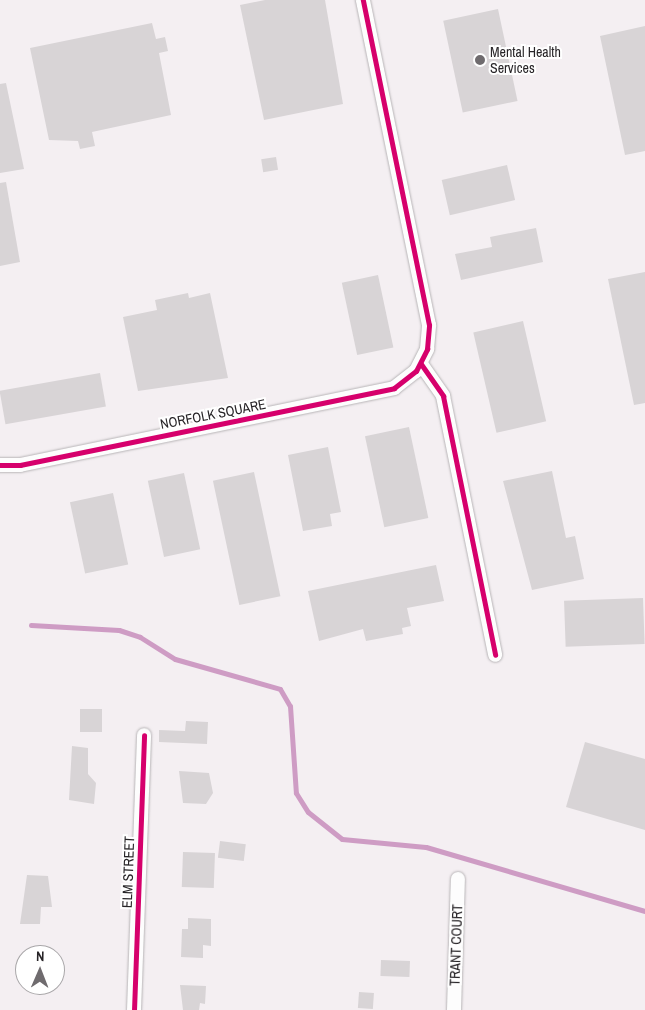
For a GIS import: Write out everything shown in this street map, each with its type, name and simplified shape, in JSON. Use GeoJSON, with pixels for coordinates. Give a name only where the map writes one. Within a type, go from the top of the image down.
{"type":"FeatureCollection","features":[{"type":"Feature","properties":{"kind":"street"},"geometry":{"type":"LineString","coordinates":[[363,0],[429,325],[421,364],[443,396],[494,656]]}},
{"type":"Feature","properties":{"kind":"street","name":"NORFOLK SQUARE"},"geometry":{"type":"LineString","coordinates":[[0,465],[20,466],[394,388],[421,364]]}},
{"type":"Feature","properties":{"kind":"street","name":"ELM STREET"},"geometry":{"type":"LineString","coordinates":[[134,1010],[144,735]]}},
{"type":"Feature","properties":{"kind":"street","name":"TRANT COURT"},"geometry":{"type":"LineString","coordinates":[[454,1010],[458,879]]}},
{"type":"Feature","properties":{"kind":"building"},"geometry":{"type":"Polygon","coordinates":[[[265,0],[325,0],[343,104],[264,120],[240,5],[265,0]]]}},
{"type":"Feature","properties":{"kind":"building","name":"Mental Health Services"},"geometry":{"type":"Polygon","coordinates":[[[498,9],[518,101],[463,113],[443,21],[498,9]]]}},
{"type":"Feature","properties":{"kind":"building"},"geometry":{"type":"Polygon","coordinates":[[[152,23],[156,39],[165,37],[168,51],[159,53],[171,115],[92,132],[95,146],[80,149],[78,141],[49,140],[30,48],[152,23]]]}},
{"type":"Feature","properties":{"kind":"building"},"geometry":{"type":"Polygon","coordinates":[[[645,26],[645,151],[625,155],[600,36],[645,26]]]}},
{"type":"Feature","properties":{"kind":"building"},"geometry":{"type":"Polygon","coordinates":[[[6,83],[24,169],[0,173],[0,84],[6,83]]]}},
{"type":"Feature","properties":{"kind":"building"},"geometry":{"type":"Polygon","coordinates":[[[276,157],[278,170],[263,172],[261,159],[276,157]]]}},
{"type":"Feature","properties":{"kind":"building"},"geometry":{"type":"Polygon","coordinates":[[[507,165],[515,200],[450,215],[442,180],[507,165]]]}},
{"type":"Feature","properties":{"kind":"building"},"geometry":{"type":"Polygon","coordinates":[[[6,182],[20,262],[0,266],[0,183],[6,182]]]}},
{"type":"Feature","properties":{"kind":"building"},"geometry":{"type":"Polygon","coordinates":[[[536,228],[543,262],[461,280],[455,254],[492,247],[490,237],[536,228]]]}},
{"type":"Feature","properties":{"kind":"building"},"geometry":{"type":"Polygon","coordinates":[[[645,272],[645,403],[634,405],[608,279],[645,272]]]}},
{"type":"Feature","properties":{"kind":"building"},"geometry":{"type":"Polygon","coordinates":[[[378,275],[393,347],[357,355],[342,283],[378,275]]]}},
{"type":"Feature","properties":{"kind":"building"},"geometry":{"type":"Polygon","coordinates":[[[188,293],[189,298],[210,293],[228,378],[138,391],[123,317],[157,310],[155,300],[188,293]]]}},
{"type":"Feature","properties":{"kind":"building"},"geometry":{"type":"Polygon","coordinates":[[[523,321],[546,421],[496,433],[473,332],[523,321]]]}},
{"type":"Feature","properties":{"kind":"building"},"geometry":{"type":"Polygon","coordinates":[[[100,373],[106,406],[5,424],[0,391],[100,373]]]}},
{"type":"Feature","properties":{"kind":"building"},"geometry":{"type":"Polygon","coordinates":[[[409,427],[428,518],[384,527],[365,436],[409,427]]]}},
{"type":"Feature","properties":{"kind":"building"},"geometry":{"type":"Polygon","coordinates":[[[328,447],[341,512],[330,514],[332,526],[303,531],[288,455],[328,447]]]}},
{"type":"Feature","properties":{"kind":"building"},"geometry":{"type":"Polygon","coordinates":[[[552,471],[566,538],[575,536],[584,579],[532,590],[503,481],[552,471]]]}},
{"type":"Feature","properties":{"kind":"building"},"geometry":{"type":"Polygon","coordinates":[[[254,472],[280,596],[239,605],[213,481],[254,472]]]}},
{"type":"Feature","properties":{"kind":"building"},"geometry":{"type":"Polygon","coordinates":[[[184,473],[200,549],[164,557],[148,481],[184,473]]]}},
{"type":"Feature","properties":{"kind":"building"},"geometry":{"type":"Polygon","coordinates":[[[113,493],[128,564],[85,574],[70,502],[113,493]]]}},
{"type":"Feature","properties":{"kind":"building"},"geometry":{"type":"Polygon","coordinates":[[[436,565],[444,601],[407,608],[411,626],[402,628],[403,634],[366,641],[363,629],[319,641],[308,591],[436,565]]]}},
{"type":"Feature","properties":{"kind":"building"},"geometry":{"type":"Polygon","coordinates":[[[643,598],[645,644],[566,647],[564,601],[643,598]]]}},
{"type":"Feature","properties":{"kind":"building"},"geometry":{"type":"Polygon","coordinates":[[[80,709],[102,709],[102,732],[80,732],[80,709]]]}},
{"type":"Feature","properties":{"kind":"building"},"geometry":{"type":"Polygon","coordinates":[[[186,721],[208,722],[207,744],[159,742],[159,730],[185,731],[186,721]]]}},
{"type":"Feature","properties":{"kind":"building"},"geometry":{"type":"Polygon","coordinates":[[[585,742],[645,759],[645,830],[566,807],[585,742]]]}},
{"type":"Feature","properties":{"kind":"building"},"geometry":{"type":"Polygon","coordinates":[[[72,746],[88,748],[88,774],[96,783],[94,804],[69,800],[72,746]]]}},
{"type":"Feature","properties":{"kind":"building"},"geometry":{"type":"Polygon","coordinates":[[[179,771],[209,773],[213,793],[206,804],[183,803],[179,771]]]}},
{"type":"Feature","properties":{"kind":"building"},"geometry":{"type":"Polygon","coordinates":[[[220,841],[246,844],[244,861],[218,858],[220,841]]]}},
{"type":"Feature","properties":{"kind":"building"},"geometry":{"type":"Polygon","coordinates":[[[183,852],[215,853],[214,888],[182,887],[183,852]]]}},
{"type":"Feature","properties":{"kind":"building"},"geometry":{"type":"Polygon","coordinates":[[[27,875],[48,876],[52,907],[41,907],[40,924],[20,924],[27,875]]]}},
{"type":"Feature","properties":{"kind":"building"},"geometry":{"type":"Polygon","coordinates":[[[188,918],[211,919],[211,946],[203,945],[203,958],[181,957],[182,929],[188,929],[188,918]]]}},
{"type":"Feature","properties":{"kind":"building"},"geometry":{"type":"Polygon","coordinates":[[[381,960],[410,961],[409,977],[380,976],[381,960]]]}},
{"type":"Feature","properties":{"kind":"building"},"geometry":{"type":"Polygon","coordinates":[[[180,985],[206,986],[205,1004],[200,1003],[199,1010],[183,1010],[180,985]]]}},
{"type":"Feature","properties":{"kind":"building"},"geometry":{"type":"Polygon","coordinates":[[[359,992],[374,993],[373,1009],[358,1008],[359,992]]]}},
{"type":"Feature","properties":{"kind":"waterway"},"geometry":{"type":"LineString","coordinates":[[31,625],[119,630],[140,637],[175,659],[280,689],[290,706],[296,793],[308,812],[342,839],[426,847],[645,911]]}},
{"type":"Feature","properties":{"kind":"cycle path"},"geometry":{"type":"LineString","coordinates":[[0,465],[20,465],[394,388],[416,371],[427,349],[429,325],[363,0]]}},
{"type":"Feature","properties":{"kind":"cycle path"},"geometry":{"type":"LineString","coordinates":[[421,364],[443,396],[495,655]]}},
{"type":"Feature","properties":{"kind":"cycle path"},"geometry":{"type":"LineString","coordinates":[[134,1010],[144,735]]}},
{"type":"Feature","properties":{"kind":"place","name":"Mental Health Services"},"geometry":{"type":"Point","coordinates":[480,60]}}]}
